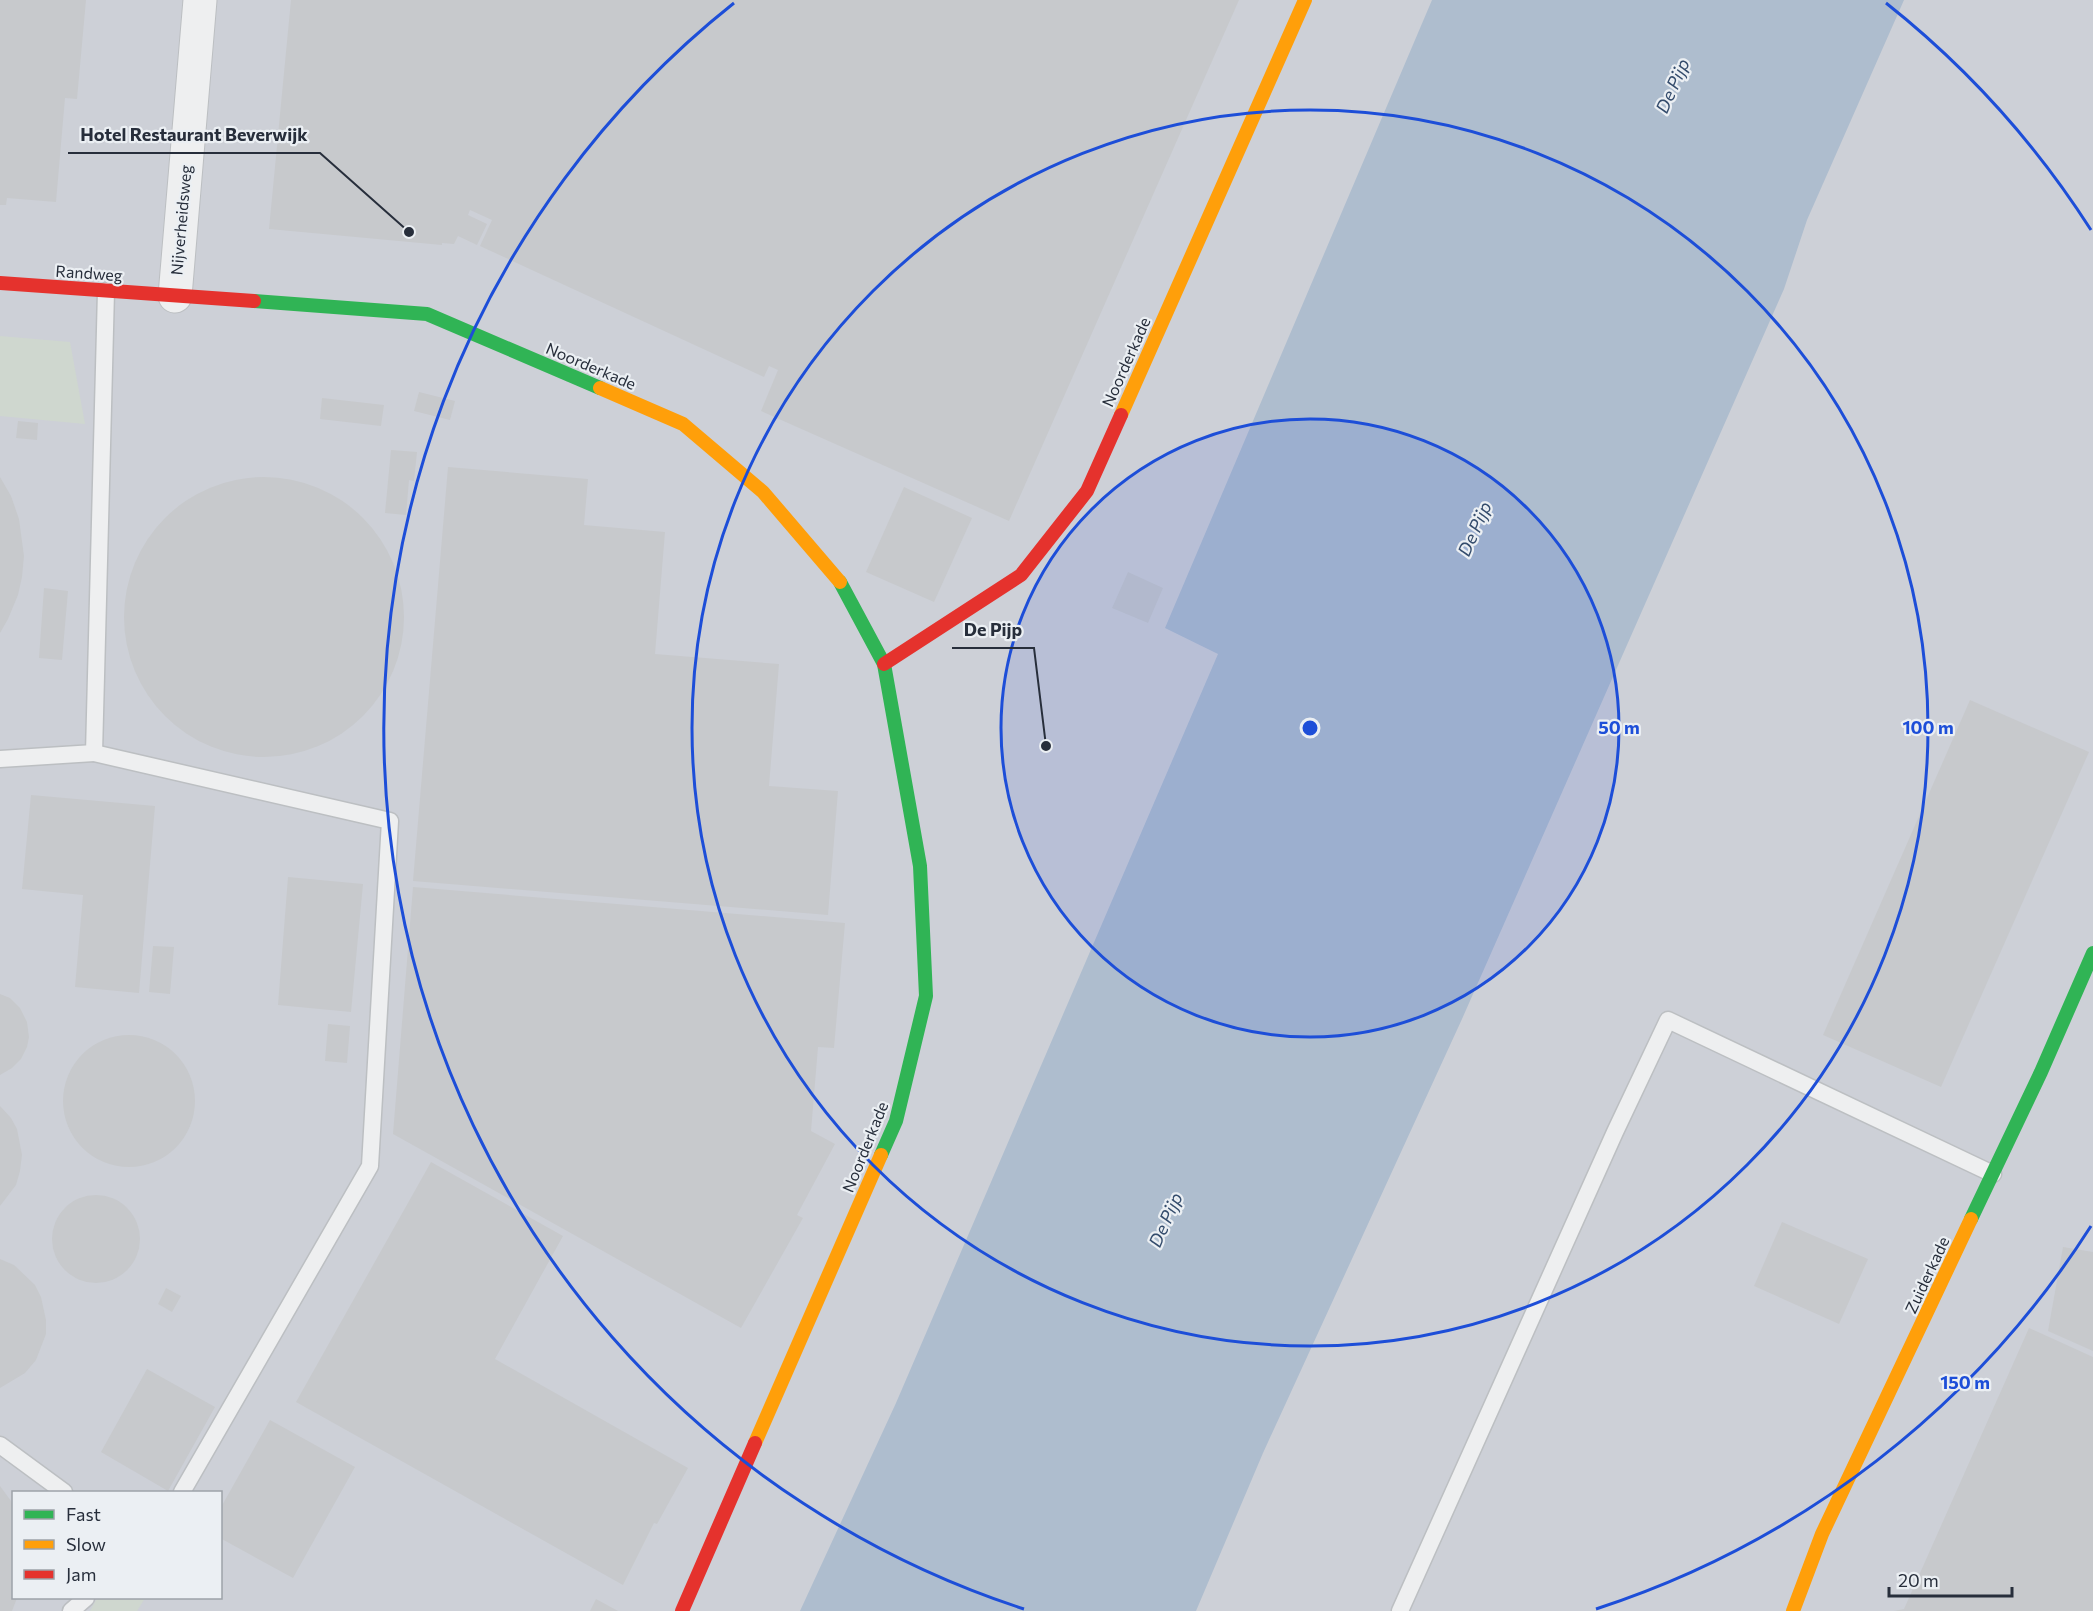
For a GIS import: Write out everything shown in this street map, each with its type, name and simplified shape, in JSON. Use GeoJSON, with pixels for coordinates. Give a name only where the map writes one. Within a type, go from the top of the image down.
{"type":"FeatureCollection","features":[{"type":"Feature","properties":{"kind":"street","name":"Nijverheidsweg"},"geometry":{"type":"LineString","coordinates":[[175,296],[200,0]]}},
{"type":"Feature","properties":{"kind":"street","name":"Noorderkade"},"geometry":{"type":"LineString","coordinates":[[884,664],[1021,575],[1087,490],[1305,0]]}},
{"type":"Feature","properties":{"kind":"street","name":"Randweg"},"geometry":{"type":"LineString","coordinates":[[0,283],[175,296]]}},
{"type":"Feature","properties":{"kind":"street","name":"Noorderkade"},"geometry":{"type":"LineString","coordinates":[[175,296],[427,314],[683,424],[763,492],[840,582],[884,664],[920,866],[926,996],[896,1121],[682,1611]]}},
{"type":"Feature","properties":{"kind":"street","name":"Zuiderkade"},"geometry":{"type":"LineString","coordinates":[[1792,1611],[1822,1534],[2041,1072],[2093,953]]}},
{"type":"Feature","properties":{"kind":"lane"},"geometry":{"type":"LineString","coordinates":[[94,753],[106,291]]}},
{"type":"Feature","properties":{"kind":"lane"},"geometry":{"type":"LineString","coordinates":[[0,759],[94,753],[390,821],[370,1166],[183,1491]]}},
{"type":"Feature","properties":{"kind":"lane"},"geometry":{"type":"LineString","coordinates":[[1400,1611],[1605,1154],[1668,1020],[1993,1174]]}},
{"type":"Feature","properties":{"kind":"lane"},"geometry":{"type":"LineString","coordinates":[[0,1445],[63,1491]]}},
{"type":"Feature","properties":{"kind":"lane"},"geometry":{"type":"LineString","coordinates":[[71,1611],[85,1599]]}},
{"type":"Feature","properties":{"kind":"shaded area","name":"De Pijp"},"geometry":{"type":"Polygon","coordinates":[[[0,0],[2093,0],[2093,1611],[0,1611],[0,0]]]}},
{"type":"Feature","properties":{"kind":"shaded area"},"geometry":{"type":"Polygon","coordinates":[[[0,336],[70,342],[85,424],[0,416],[0,336]]]}},
{"type":"Feature","properties":{"kind":"shaded area"},"geometry":{"type":"Polygon","coordinates":[[[144,1599],[137,1611],[90,1611],[96,1600],[144,1599]]]}},
{"type":"Feature","properties":{"kind":"water"},"geometry":{"type":"Polygon","coordinates":[[[1432,0],[1904,0],[1807,220],[1784,289],[1462,1019],[1263,1453],[1196,1611],[800,1611],[896,1403],[1218,654],[1165,628],[1432,0]]]}},
{"type":"Feature","properties":{"kind":"building"},"geometry":{"type":"Polygon","coordinates":[[[0,0],[86,0],[77,99],[65,98],[56,202],[7,198],[6,205],[0,205],[0,0]]]}},
{"type":"Feature","properties":{"kind":"building"},"geometry":{"type":"Polygon","coordinates":[[[291,0],[1239,0],[1009,521],[761,411],[778,370],[769,366],[764,377],[480,246],[492,220],[470,210],[468,215],[487,224],[477,245],[458,236],[454,244],[442,243],[442,245],[269,229],[291,0]]]}},
{"type":"Feature","properties":{"kind":"building"},"geometry":{"type":"Polygon","coordinates":[[[419,392],[455,401],[450,420],[414,411],[419,392]]]}},
{"type":"Feature","properties":{"kind":"building"},"geometry":{"type":"Polygon","coordinates":[[[322,398],[384,405],[381,426],[320,419],[322,398]]]}},
{"type":"Feature","properties":{"kind":"building"},"geometry":{"type":"Polygon","coordinates":[[[18,421],[38,423],[37,440],[16,438],[18,421]]]}},
{"type":"Feature","properties":{"kind":"building"},"geometry":{"type":"Polygon","coordinates":[[[391,450],[417,452],[414,481],[409,480],[406,515],[385,513],[391,450]]]}},
{"type":"Feature","properties":{"kind":"building"},"geometry":{"type":"Polygon","coordinates":[[[448,467],[588,479],[584,525],[665,532],[655,654],[779,664],[769,786],[838,791],[828,915],[413,881],[448,467]]]}},
{"type":"Feature","properties":{"kind":"building"},"geometry":{"type":"Polygon","coordinates":[[[0,477],[11,496],[19,519],[24,556],[18,595],[0,633],[0,477]]]}},
{"type":"Feature","properties":{"kind":"building"},"geometry":{"type":"Polygon","coordinates":[[[264,477],[305,483],[342,501],[363,518],[380,539],[398,576],[404,617],[398,658],[380,695],[363,716],[342,733],[305,751],[264,757],[223,751],[186,733],[165,716],[148,695],[130,658],[124,617],[130,576],[148,539],[165,518],[186,501],[223,483],[264,477]]]}},
{"type":"Feature","properties":{"kind":"building"},"geometry":{"type":"Polygon","coordinates":[[[904,487],[972,518],[934,602],[866,572],[904,487]]]}},
{"type":"Feature","properties":{"kind":"building"},"geometry":{"type":"Polygon","coordinates":[[[1128,572],[1163,588],[1148,623],[1112,608],[1128,572]]]}},
{"type":"Feature","properties":{"kind":"building"},"geometry":{"type":"Polygon","coordinates":[[[44,588],[68,591],[62,660],[39,658],[44,588]]]}},
{"type":"Feature","properties":{"kind":"building"},"geometry":{"type":"Polygon","coordinates":[[[1970,700],[2089,752],[1941,1087],[1823,1035],[1970,700]]]}},
{"type":"Feature","properties":{"kind":"building"},"geometry":{"type":"Polygon","coordinates":[[[31,795],[155,806],[139,993],[75,987],[83,895],[22,889],[31,795]]]}},
{"type":"Feature","properties":{"kind":"building"},"geometry":{"type":"Polygon","coordinates":[[[288,877],[363,884],[351,1012],[278,1005],[288,877]]]}},
{"type":"Feature","properties":{"kind":"building"},"geometry":{"type":"Polygon","coordinates":[[[413,887],[845,923],[834,1048],[818,1047],[811,1131],[835,1144],[797,1215],[803,1218],[741,1328],[393,1134],[413,887]]]}},
{"type":"Feature","properties":{"kind":"building"},"geometry":{"type":"Polygon","coordinates":[[[153,946],[174,947],[170,994],[149,992],[153,946]]]}},
{"type":"Feature","properties":{"kind":"building"},"geometry":{"type":"Polygon","coordinates":[[[0,994],[10,998],[20,1008],[27,1022],[29,1037],[21,1059],[0,1075],[0,994]]]}},
{"type":"Feature","properties":{"kind":"building"},"geometry":{"type":"Polygon","coordinates":[[[328,1024],[350,1026],[347,1063],[325,1061],[328,1024]]]}},
{"type":"Feature","properties":{"kind":"building"},"geometry":{"type":"Polygon","coordinates":[[[129,1035],[154,1040],[176,1054],[190,1076],[195,1101],[190,1126],[176,1148],[154,1162],[129,1167],[104,1162],[82,1148],[68,1126],[63,1101],[68,1076],[82,1054],[104,1040],[129,1035]]]}},
{"type":"Feature","properties":{"kind":"building"},"geometry":{"type":"Polygon","coordinates":[[[0,1106],[17,1129],[22,1155],[16,1185],[0,1206],[0,1106]]]}},
{"type":"Feature","properties":{"kind":"building"},"geometry":{"type":"Polygon","coordinates":[[[431,1162],[563,1236],[495,1359],[688,1468],[657,1524],[654,1523],[623,1585],[296,1402],[431,1162]]]}},
{"type":"Feature","properties":{"kind":"building"},"geometry":{"type":"Polygon","coordinates":[[[96,1195],[113,1198],[127,1208],[137,1222],[140,1239],[137,1256],[127,1270],[113,1280],[96,1283],[79,1280],[65,1270],[55,1256],[52,1239],[55,1222],[65,1208],[79,1198],[96,1195]]]}},
{"type":"Feature","properties":{"kind":"building"},"geometry":{"type":"Polygon","coordinates":[[[1782,1222],[1868,1259],[1839,1324],[1754,1286],[1782,1222]]]}},
{"type":"Feature","properties":{"kind":"building"},"geometry":{"type":"Polygon","coordinates":[[[2063,1247],[2093,1252],[2093,1351],[2048,1331],[2063,1247]]]}},
{"type":"Feature","properties":{"kind":"building"},"geometry":{"type":"Polygon","coordinates":[[[0,1259],[14,1265],[35,1285],[41,1297],[46,1320],[46,1334],[36,1360],[25,1373],[0,1388],[0,1259]]]}},
{"type":"Feature","properties":{"kind":"building"},"geometry":{"type":"Polygon","coordinates":[[[166,1288],[181,1296],[172,1312],[158,1304],[166,1288]]]}},
{"type":"Feature","properties":{"kind":"building"},"geometry":{"type":"Polygon","coordinates":[[[2029,1328],[2093,1357],[2093,1611],[1894,1611],[1904,1609],[2029,1328]]]}},
{"type":"Feature","properties":{"kind":"building"},"geometry":{"type":"Polygon","coordinates":[[[147,1369],[215,1407],[168,1491],[101,1452],[147,1369]]]}},
{"type":"Feature","properties":{"kind":"building"},"geometry":{"type":"Polygon","coordinates":[[[270,1420],[355,1467],[293,1578],[222,1539],[222,1505],[270,1420]]]}},
{"type":"Feature","properties":{"kind":"building"},"geometry":{"type":"Polygon","coordinates":[[[0,1486],[12,1504],[12,1599],[17,1599],[12,1611],[0,1611],[0,1486]]]}},
{"type":"Feature","properties":{"kind":"building"},"geometry":{"type":"Polygon","coordinates":[[[596,1599],[618,1611],[590,1611],[596,1599]]]}},
{"type":"Feature","properties":{"kind":"traffic: fast"},"geometry":{"type":"LineString","coordinates":[[254,301],[427,314],[600,388]]}},
{"type":"Feature","properties":{"kind":"traffic: fast"},"geometry":{"type":"LineString","coordinates":[[840,582],[884,664],[920,866],[926,996],[896,1121],[881,1155]]}},
{"type":"Feature","properties":{"kind":"traffic: fast"},"geometry":{"type":"LineString","coordinates":[[1971,1219],[2041,1072],[2093,953]]}},
{"type":"Feature","properties":{"kind":"traffic: slow"},"geometry":{"type":"LineString","coordinates":[[1121,415],[1305,0]]}},
{"type":"Feature","properties":{"kind":"traffic: slow"},"geometry":{"type":"LineString","coordinates":[[600,388],[683,424],[763,492],[840,582]]}},
{"type":"Feature","properties":{"kind":"traffic: slow"},"geometry":{"type":"LineString","coordinates":[[755,1443],[881,1155]]}},
{"type":"Feature","properties":{"kind":"traffic: slow"},"geometry":{"type":"LineString","coordinates":[[1793,1611],[1822,1534],[1971,1219]]}},
{"type":"Feature","properties":{"kind":"traffic: jam"},"geometry":{"type":"LineString","coordinates":[[0,283],[254,301]]}},
{"type":"Feature","properties":{"kind":"traffic: jam"},"geometry":{"type":"LineString","coordinates":[[884,664],[1021,575],[1087,491],[1121,415]]}},
{"type":"Feature","properties":{"kind":"traffic: jam"},"geometry":{"type":"LineString","coordinates":[[682,1611],[755,1443]]}},
{"type":"Feature","properties":{"kind":"place","name":"Hotel Restaurant Beverwijk"},"geometry":{"type":"Point","coordinates":[409,232]}},
{"type":"Feature","properties":{"kind":"place","name":"De Pijp"},"geometry":{"type":"Point","coordinates":[1046,746]}}]}
